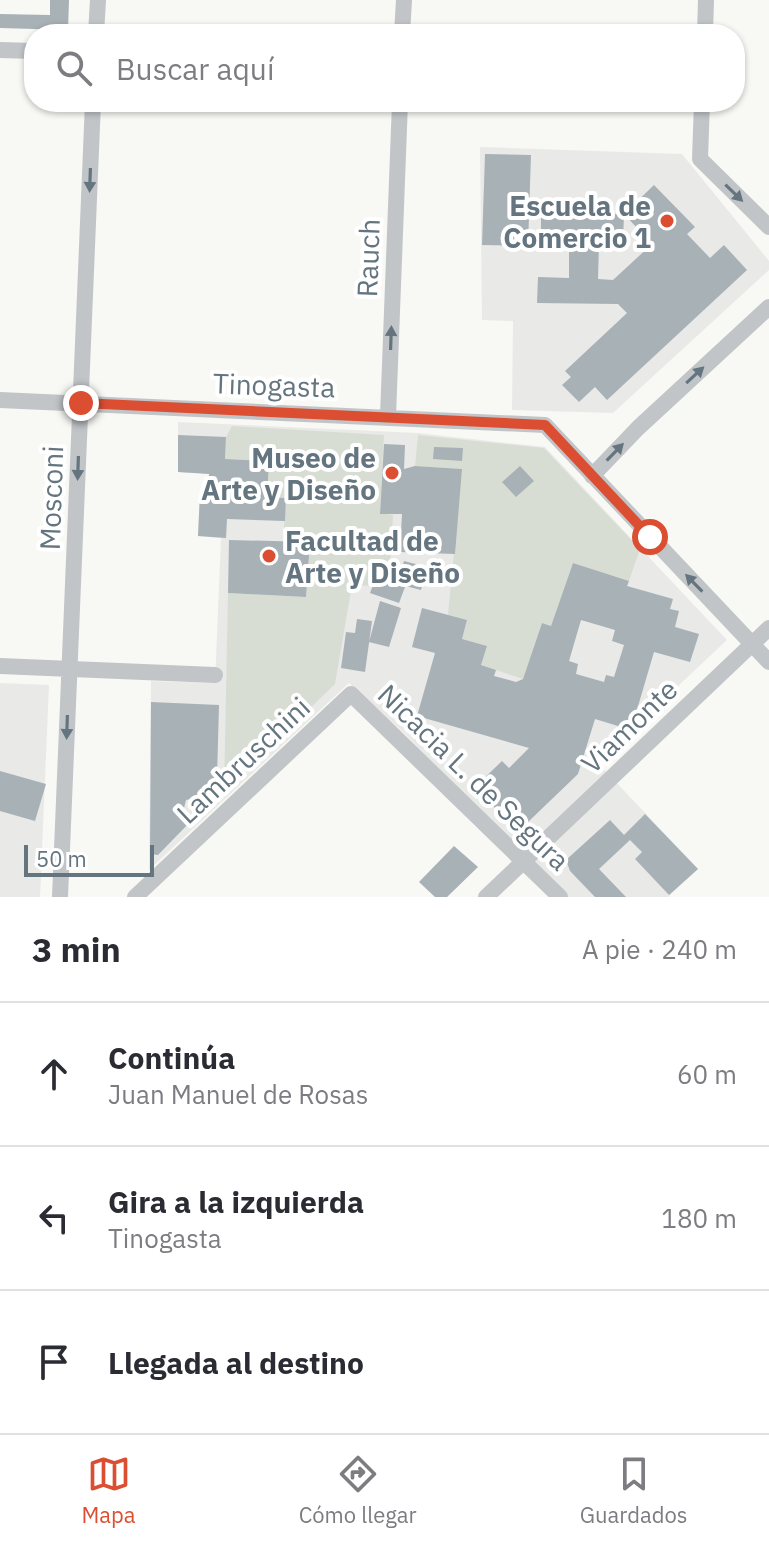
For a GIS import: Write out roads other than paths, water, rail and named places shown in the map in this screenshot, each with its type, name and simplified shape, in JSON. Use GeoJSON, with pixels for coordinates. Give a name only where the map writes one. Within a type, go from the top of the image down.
{"type":"FeatureCollection","features":[{"type":"Feature","properties":{"kind":"street"},"geometry":{"type":"LineString","coordinates":[[97,24],[98,0]]}},
{"type":"Feature","properties":{"kind":"street"},"geometry":{"type":"LineString","coordinates":[[403,24],[404,0]]}},
{"type":"Feature","properties":{"kind":"street"},"geometry":{"type":"LineString","coordinates":[[705,24],[706,0]]}},
{"type":"Feature","properties":{"kind":"street"},"geometry":{"type":"LineString","coordinates":[[0,50],[24,51]]}},
{"type":"Feature","properties":{"kind":"street","name":"Mosconi"},"geometry":{"type":"LineString","coordinates":[[60,897],[93,112]]}},
{"type":"Feature","properties":{"kind":"street","name":"Rauch"},"geometry":{"type":"LineString","coordinates":[[388,416],[400,112]]}},
{"type":"Feature","properties":{"kind":"street"},"geometry":{"type":"LineString","coordinates":[[702,112],[700,159],[769,227]]}},
{"type":"Feature","properties":{"kind":"street"},"geometry":{"type":"LineString","coordinates":[[769,307],[638,428],[592,476],[769,662]]}},
{"type":"Feature","properties":{"kind":"street","name":"Tinogasta"},"geometry":{"type":"LineString","coordinates":[[0,400],[545,425],[592,476]]}},
{"type":"Feature","properties":{"kind":"street","name":"Viamonte"},"geometry":{"type":"LineString","coordinates":[[486,897],[769,628]]}},
{"type":"Feature","properties":{"kind":"street"},"geometry":{"type":"LineString","coordinates":[[0,666],[215,675]]}},
{"type":"Feature","properties":{"kind":"street","name":"Nicacia L. de Segura"},"geometry":{"type":"LineString","coordinates":[[351,694],[560,897]]}},
{"type":"Feature","properties":{"kind":"street","name":"Lambruschini"},"geometry":{"type":"LineString","coordinates":[[136,897],[351,694]]}},
{"type":"Feature","properties":{"kind":"place","name":"Escuela de Comercio 1"},"geometry":{"type":"Point","coordinates":[667,221]}},
{"type":"Feature","properties":{"kind":"place","name":"Museo de Arte y Diseño"},"geometry":{"type":"Point","coordinates":[392,473]}},
{"type":"Feature","properties":{"kind":"place","name":"Facultad de Arte y Diseño"},"geometry":{"type":"Point","coordinates":[269,556]}}]}
